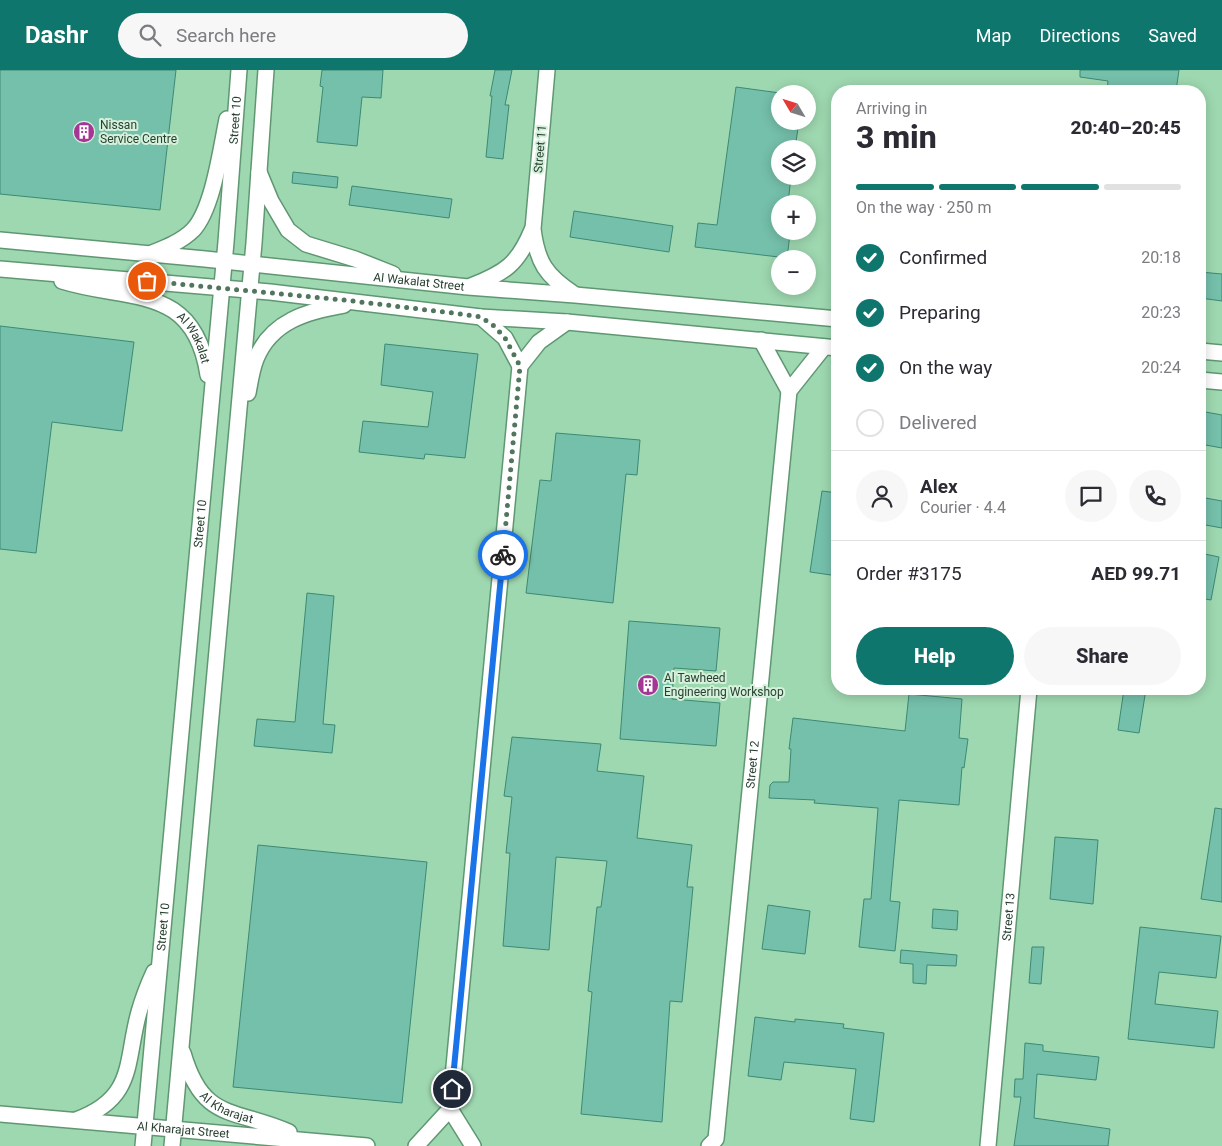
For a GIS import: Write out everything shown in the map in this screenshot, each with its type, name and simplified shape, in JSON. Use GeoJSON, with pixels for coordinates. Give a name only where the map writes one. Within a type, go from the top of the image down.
{"type":"FeatureCollection","features":[{"type":"Feature","properties":{"kind":"street"},"geometry":{"type":"LineString","coordinates":[[172,1146],[249,290],[266,70]]}},
{"type":"Feature","properties":{"kind":"street","name":"Street 11"},"geometry":{"type":"LineString","coordinates":[[547,70],[533,229],[536,250],[544,269],[558,284],[575,294]]}},
{"type":"Feature","properties":{"kind":"street","name":"Street 10"},"geometry":{"type":"LineString","coordinates":[[150,254],[181,239],[193,230],[202,219],[208,203],[238,77]]}},
{"type":"Feature","properties":{"kind":"street","name":"Street 10"},"geometry":{"type":"LineString","coordinates":[[143,1146],[222,287],[238,77]]}},
{"type":"Feature","properties":{"kind":"street"},"geometry":{"type":"LineString","coordinates":[[258,168],[278,214],[288,230],[306,244],[355,259],[408,280]]}},
{"type":"Feature","properties":{"kind":"street","name":"Street 11"},"geometry":{"type":"LineString","coordinates":[[468,288],[491,278],[512,265],[523,252],[533,229]]}},
{"type":"Feature","properties":{"kind":"street","name":"Al Wakalat Street"},"geometry":{"type":"LineString","coordinates":[[0,240],[224,261],[468,288],[575,294],[831,318]]}},
{"type":"Feature","properties":{"kind":"street","name":"Al Wakalat Street"},"geometry":{"type":"LineString","coordinates":[[0,269],[222,287],[481,317],[567,322],[831,347]]}},
{"type":"Feature","properties":{"kind":"street","name":"Al Wakalat"},"geometry":{"type":"LineString","coordinates":[[34,272],[78,286],[150,299],[179,314],[194,333],[203,350],[211,397]]}},
{"type":"Feature","properties":{"kind":"street"},"geometry":{"type":"LineString","coordinates":[[236,438],[256,359],[265,342],[277,329],[294,318],[313,310],[363,302]]}},
{"type":"Feature","properties":{"kind":"street"},"geometry":{"type":"LineString","coordinates":[[481,317],[505,338],[520,366]]}},
{"type":"Feature","properties":{"kind":"street"},"geometry":{"type":"LineString","coordinates":[[416,1146],[450,1109],[520,366],[539,342],[567,322]]}},
{"type":"Feature","properties":{"kind":"street"},"geometry":{"type":"LineString","coordinates":[[761,340],[789,391],[831,347]]}},
{"type":"Feature","properties":{"kind":"street"},"geometry":{"type":"LineString","coordinates":[[1206,352],[1222,353]]}},
{"type":"Feature","properties":{"kind":"street"},"geometry":{"type":"LineString","coordinates":[[1206,381],[1222,382]]}},
{"type":"Feature","properties":{"kind":"street","name":"Street 12"},"geometry":{"type":"LineString","coordinates":[[716,1144],[789,391]]}},
{"type":"Feature","properties":{"kind":"street","name":"Street 13"},"geometry":{"type":"LineString","coordinates":[[988,1146],[1028,695]]}},
{"type":"Feature","properties":{"kind":"street","name":"Street 10"},"geometry":{"type":"LineString","coordinates":[[73,1121],[94,1113],[105,1104],[118,1090],[126,1076],[138,1012],[159,962]]}},
{"type":"Feature","properties":{"kind":"street","name":"Al Kharajat"},"geometry":{"type":"LineString","coordinates":[[180,1045],[194,1084],[203,1097],[214,1106],[304,1139]]}},
{"type":"Feature","properties":{"kind":"street"},"geometry":{"type":"LineString","coordinates":[[450,1109],[473,1146]]}},
{"type":"Feature","properties":{"kind":"street","name":"Al Kharajat Street"},"geometry":{"type":"LineString","coordinates":[[0,1114],[304,1139],[367,1146]]}},
{"type":"Feature","properties":{"kind":"building","name":"Nissan Service Centre"},"geometry":{"type":"Polygon","coordinates":[[[0,70],[176,70],[160,210],[0,194],[0,70]]]}},
{"type":"Feature","properties":{"kind":"building"},"geometry":{"type":"Polygon","coordinates":[[[322,70],[383,70],[381,98],[362,97],[357,146],[317,142],[323,87],[320,86],[322,70]]]}},
{"type":"Feature","properties":{"kind":"building"},"geometry":{"type":"Polygon","coordinates":[[[495,70],[512,70],[505,105],[509,105],[503,159],[486,157],[492,96],[490,96],[495,70]]]}},
{"type":"Feature","properties":{"kind":"building"},"geometry":{"type":"Polygon","coordinates":[[[1080,70],[1179,70],[1177,85],[1108,85],[1108,81],[1080,77],[1080,70]]]}},
{"type":"Feature","properties":{"kind":"building"},"geometry":{"type":"Polygon","coordinates":[[[736,87],[771,92],[771,130],[798,130],[796,140],[771,140],[771,185],[790,185],[789,195],[771,195],[771,240],[789,240],[788,250],[771,250],[771,256],[695,247],[698,223],[717,225],[736,87]]]}},
{"type":"Feature","properties":{"kind":"building"},"geometry":{"type":"Polygon","coordinates":[[[293,172],[338,177],[337,188],[292,183],[293,172]]]}},
{"type":"Feature","properties":{"kind":"building"},"geometry":{"type":"Polygon","coordinates":[[[352,186],[452,199],[449,218],[349,205],[352,186]]]}},
{"type":"Feature","properties":{"kind":"building"},"geometry":{"type":"Polygon","coordinates":[[[574,211],[673,226],[669,252],[570,237],[574,211]]]}},
{"type":"Feature","properties":{"kind":"building"},"geometry":{"type":"Polygon","coordinates":[[[1206,273],[1222,274],[1222,301],[1206,299],[1206,273]]]}},
{"type":"Feature","properties":{"kind":"building"},"geometry":{"type":"Polygon","coordinates":[[[0,326],[134,342],[122,431],[52,422],[36,553],[0,549],[0,326]]]}},
{"type":"Feature","properties":{"kind":"building"},"geometry":{"type":"Polygon","coordinates":[[[385,344],[478,354],[465,458],[425,454],[424,459],[359,452],[363,421],[428,427],[433,392],[381,385],[385,344]]]}},
{"type":"Feature","properties":{"kind":"building"},"geometry":{"type":"Polygon","coordinates":[[[1206,412],[1222,415],[1222,448],[1206,445],[1206,412]]]}},
{"type":"Feature","properties":{"kind":"building"},"geometry":{"type":"Polygon","coordinates":[[[556,433],[640,440],[637,475],[626,474],[613,603],[526,593],[540,480],[551,481],[556,433]]]}},
{"type":"Feature","properties":{"kind":"building"},"geometry":{"type":"Polygon","coordinates":[[[822,491],[831,492],[831,575],[810,572],[822,491]]]}},
{"type":"Feature","properties":{"kind":"building"},"geometry":{"type":"Polygon","coordinates":[[[1206,498],[1222,501],[1222,528],[1206,525],[1206,498]]]}},
{"type":"Feature","properties":{"kind":"building"},"geometry":{"type":"Polygon","coordinates":[[[1206,554],[1219,557],[1211,600],[1206,599],[1206,554]]]}},
{"type":"Feature","properties":{"kind":"building"},"geometry":{"type":"Polygon","coordinates":[[[307,593],[334,596],[323,724],[335,725],[332,753],[254,746],[257,719],[295,722],[307,593]]]}},
{"type":"Feature","properties":{"kind":"building","name":"Al Tawheed Engineering Workshop"},"geometry":{"type":"Polygon","coordinates":[[[629,621],[720,628],[716,671],[674,668],[672,699],[720,703],[716,746],[620,739],[629,621]]]}},
{"type":"Feature","properties":{"kind":"building"},"geometry":{"type":"Polygon","coordinates":[[[909,695],[962,699],[959,738],[968,739],[964,768],[962,767],[959,805],[899,800],[890,901],[900,902],[895,951],[859,947],[864,899],[871,899],[878,808],[814,803],[815,800],[769,798],[770,785],[773,782],[789,782],[791,749],[789,749],[793,718],[905,731],[909,695]]]}},
{"type":"Feature","properties":{"kind":"building"},"geometry":{"type":"Polygon","coordinates":[[[1123,695],[1145,695],[1139,733],[1118,730],[1123,695]]]}},
{"type":"Feature","properties":{"kind":"building"},"geometry":{"type":"Polygon","coordinates":[[[512,737],[601,744],[597,771],[644,776],[637,838],[692,845],[687,887],[693,887],[682,1002],[670,1001],[662,1122],[581,1114],[592,992],[588,991],[597,907],[601,907],[607,861],[556,857],[549,950],[503,946],[510,853],[506,853],[512,797],[504,796],[512,737]]]}},
{"type":"Feature","properties":{"kind":"building"},"geometry":{"type":"Polygon","coordinates":[[[1215,808],[1222,809],[1222,902],[1201,899],[1215,808]]]}},
{"type":"Feature","properties":{"kind":"building"},"geometry":{"type":"Polygon","coordinates":[[[1055,837],[1098,840],[1093,904],[1050,899],[1055,837]]]}},
{"type":"Feature","properties":{"kind":"building"},"geometry":{"type":"Polygon","coordinates":[[[258,845],[427,862],[402,1103],[233,1087],[258,845]]]}},
{"type":"Feature","properties":{"kind":"building"},"geometry":{"type":"Polygon","coordinates":[[[768,905],[810,911],[805,954],[762,949],[768,905]]]}},
{"type":"Feature","properties":{"kind":"building"},"geometry":{"type":"Polygon","coordinates":[[[933,909],[958,911],[957,930],[932,928],[933,909]]]}},
{"type":"Feature","properties":{"kind":"building"},"geometry":{"type":"Polygon","coordinates":[[[1140,927],[1221,936],[1216,978],[1159,972],[1155,1004],[1218,1011],[1214,1048],[1128,1039],[1140,927]]]}},
{"type":"Feature","properties":{"kind":"building"},"geometry":{"type":"Polygon","coordinates":[[[1032,947],[1044,947],[1041,984],[1029,983],[1032,947]]]}},
{"type":"Feature","properties":{"kind":"building"},"geometry":{"type":"Polygon","coordinates":[[[901,950],[957,955],[956,966],[927,965],[926,984],[913,983],[913,964],[900,963],[901,950]]]}},
{"type":"Feature","properties":{"kind":"building"},"geometry":{"type":"Polygon","coordinates":[[[755,1017],[795,1022],[795,1019],[844,1024],[843,1028],[884,1033],[874,1122],[850,1119],[856,1069],[784,1062],[781,1080],[748,1076],[755,1017]]]}},
{"type":"Feature","properties":{"kind":"building"},"geometry":{"type":"Polygon","coordinates":[[[1025,1043],[1043,1045],[1043,1051],[1099,1057],[1096,1080],[1037,1074],[1034,1118],[1110,1129],[1108,1146],[1014,1146],[1021,1097],[1014,1097],[1015,1079],[1023,1079],[1025,1043]]]}},
{"type":"Feature","properties":{"kind":"way so far"},"geometry":{"type":"LineString","coordinates":[[147,281],[270,292],[461,314],[481,317],[494,326],[505,338],[520,366],[503,555]]}},
{"type":"Feature","properties":{"kind":"place","name":"Nissan Service Centre"},"geometry":{"type":"Point","coordinates":[84,132]}},
{"type":"Feature","properties":{"kind":"place","name":"Al Tawheed Engineering Workshop"},"geometry":{"type":"Point","coordinates":[648,685]}},
{"type":"Feature","properties":{"kind":"route"},"geometry":{"type":"LineString","coordinates":[[452,1089],[503,555]]}}]}
